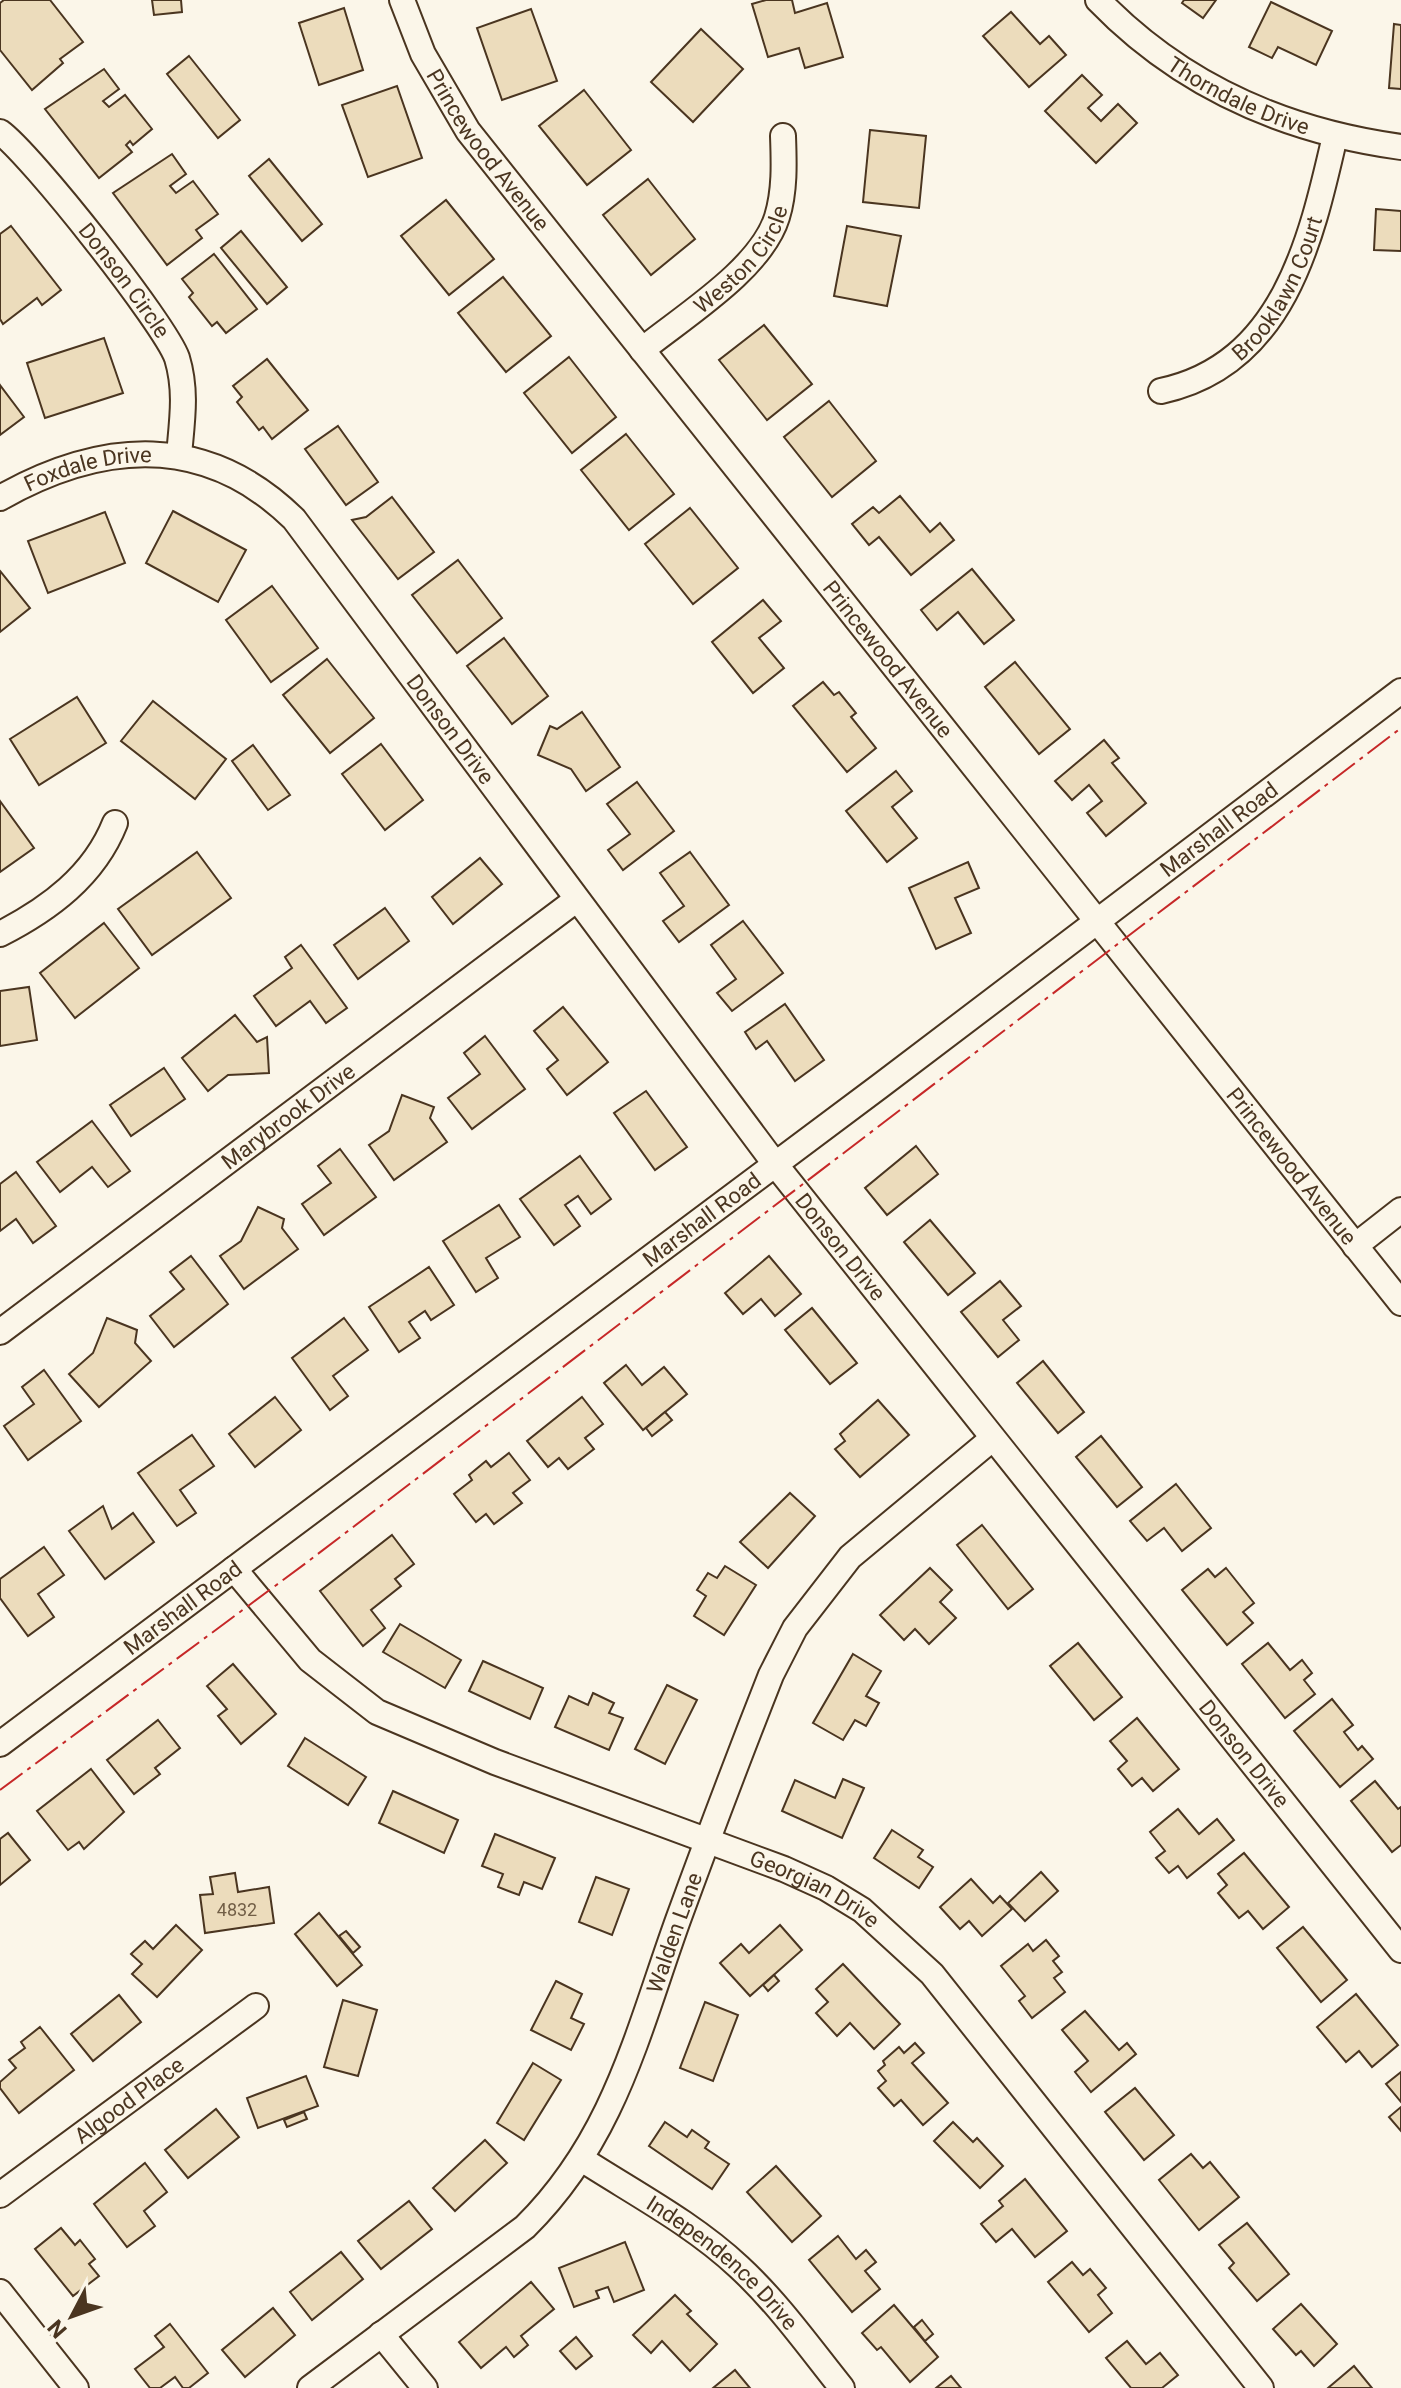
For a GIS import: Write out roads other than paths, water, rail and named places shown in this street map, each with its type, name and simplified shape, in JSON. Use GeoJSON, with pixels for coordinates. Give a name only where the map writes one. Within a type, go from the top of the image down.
{"type":"FeatureCollection","features":[{"type":"Feature","properties":{"kind":"street","name":"Princewood Avenue"},"geometry":{"type":"LineString","coordinates":[[402,0],[423,54],[468,131],[1401,1303]]}},
{"type":"Feature","properties":{"kind":"street","name":"Thorndale Drive"},"geometry":{"type":"LineString","coordinates":[[1098,0],[1152,49],[1191,78],[1233,101],[1288,123],[1335,136],[1401,147]]}},
{"type":"Feature","properties":{"kind":"street","name":"Donson Circle"},"geometry":{"type":"LineString","coordinates":[[0,132],[57,196],[170,342],[182,378],[184,399],[179,455]]}},
{"type":"Feature","properties":{"kind":"street","name":"Weston Circle"},"geometry":{"type":"LineString","coordinates":[[642,350],[749,262],[766,242],[782,199],[783,136]]}},
{"type":"Feature","properties":{"kind":"street","name":"Brooklawn Court"},"geometry":{"type":"LineString","coordinates":[[1161,391],[1212,374],[1235,358],[1279,303],[1299,265],[1317,217],[1335,136]]}},
{"type":"Feature","properties":{"kind":"street","name":"Foxdale Drive"},"geometry":{"type":"LineString","coordinates":[[0,498],[62,469],[96,460],[146,452],[179,455]]}},
{"type":"Feature","properties":{"kind":"street","name":"Donson Drive"},"geometry":{"type":"LineString","coordinates":[[179,455],[214,465],[248,482],[272,497],[294,519],[775,1164],[1401,1950]]}},
{"type":"Feature","properties":{"kind":"street","name":"Marshall Road"},"geometry":{"type":"LineString","coordinates":[[0,1744],[1401,691]]}},
{"type":"Feature","properties":{"kind":"street"},"geometry":{"type":"LineString","coordinates":[[0,934],[44,910],[92,867],[105,848],[115,823]]}},
{"type":"Feature","properties":{"kind":"street","name":"Marybrook Drive"},"geometry":{"type":"LineString","coordinates":[[0,1332],[576,900]]}},
{"type":"Feature","properties":{"kind":"street"},"geometry":{"type":"LineString","coordinates":[[1355,1246],[1401,1210]]}},
{"type":"Feature","properties":{"kind":"street","name":"Walden Lane"},"geometry":{"type":"LineString","coordinates":[[310,2388],[525,2227],[556,2197],[583,2160],[619,2086],[707,1841],[771,1675],[819,1593],[850,1557],[992,1439]]}},
{"type":"Feature","properties":{"kind":"street","name":"Georgian Drive"},"geometry":{"type":"LineString","coordinates":[[234,1569],[310,1660],[377,1712],[432,1737],[826,1888],[897,1938],[932,1974],[1261,2388]]}},
{"type":"Feature","properties":{"kind":"street","name":"Algood Place"},"geometry":{"type":"LineString","coordinates":[[0,2195],[256,2006]]}},
{"type":"Feature","properties":{"kind":"street","name":"Independence Drive"},"geometry":{"type":"LineString","coordinates":[[583,2160],[700,2234],[740,2267],[842,2388]]}},
{"type":"Feature","properties":{"kind":"street"},"geometry":{"type":"LineString","coordinates":[[0,2292],[76,2388]]}},
{"type":"Feature","properties":{"kind":"street"},"geometry":{"type":"LineString","coordinates":[[381,2334],[425,2388]]}}]}
